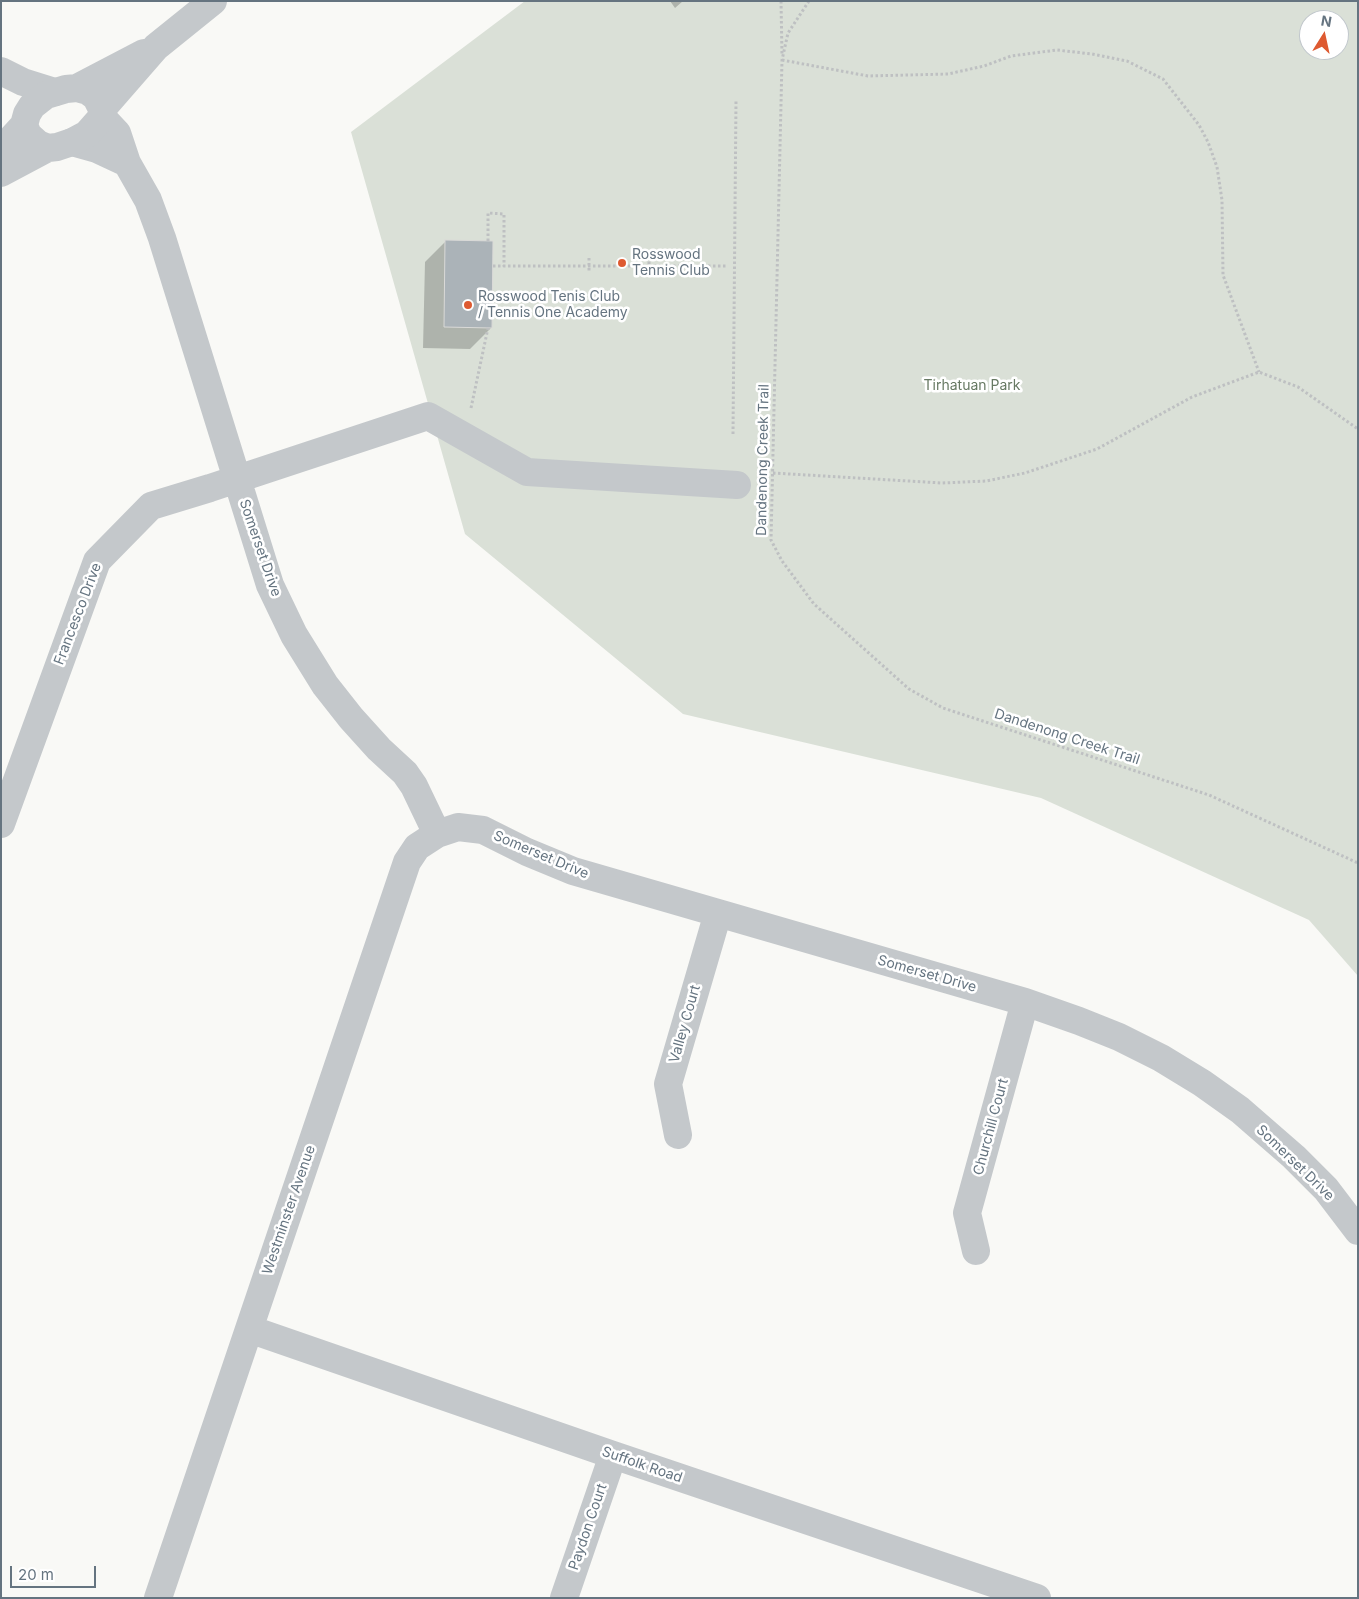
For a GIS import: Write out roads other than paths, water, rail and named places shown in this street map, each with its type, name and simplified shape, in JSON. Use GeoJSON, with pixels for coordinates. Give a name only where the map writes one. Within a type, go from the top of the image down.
{"type":"FeatureCollection","features":[{"type":"Feature","properties":{"kind":"street"},"geometry":{"type":"LineString","coordinates":[[1,173],[88,134],[102,113],[156,47],[214,1]]}},
{"type":"Feature","properties":{"kind":"street"},"geometry":{"type":"LineString","coordinates":[[1,150],[26,120],[37,101],[46,95],[66,90],[156,47]]}},
{"type":"Feature","properties":{"kind":"street"},"geometry":{"type":"LineString","coordinates":[[1,71],[23,82],[66,90],[88,90],[96,97],[102,113]]}},
{"type":"Feature","properties":{"kind":"street"},"geometry":{"type":"LineString","coordinates":[[1,77],[26,120],[28,135],[38,144],[97,149],[127,164]]}},
{"type":"Feature","properties":{"kind":"street","name":"Somerset Drive"},"geometry":{"type":"LineString","coordinates":[[102,113],[117,133],[127,164],[148,200],[162,238],[270,585],[294,634],[325,685],[378,749],[405,773],[414,786],[437,834],[458,827],[484,830],[527,852],[573,871],[1024,1002],[1118,1037],[1161,1058],[1202,1083],[1240,1110],[1326,1189],[1358,1231]]}},
{"type":"Feature","properties":{"kind":"street","name":"Francesco Drive"},"geometry":{"type":"LineString","coordinates":[[1,824],[97,561],[151,506],[428,416],[527,472],[737,485]]}},
{"type":"Feature","properties":{"kind":"street","name":"Westminster Avenue"},"geometry":{"type":"LineString","coordinates":[[158,1598],[407,862],[417,847],[437,834]]}},
{"type":"Feature","properties":{"kind":"street","name":"Valley Court"},"geometry":{"type":"LineString","coordinates":[[678,1135],[668,1084],[718,913]]}},
{"type":"Feature","properties":{"kind":"street","name":"Churchill Court"},"geometry":{"type":"LineString","coordinates":[[976,1251],[967,1213],[1024,1002]]}},
{"type":"Feature","properties":{"kind":"street","name":"Suffolk Road"},"geometry":{"type":"LineString","coordinates":[[249,1329],[613,1455],[985,1590],[1037,1598]]}},
{"type":"Feature","properties":{"kind":"street","name":"Paydon Court"},"geometry":{"type":"LineString","coordinates":[[564,1598],[613,1455]]}},
{"type":"Feature","properties":{"kind":"place","name":"Rosswood Tennis Club"},"geometry":{"type":"Point","coordinates":[622,263]}},
{"type":"Feature","properties":{"kind":"place","name":"Rosswood Tenis Club / Tennis One Academy"},"geometry":{"type":"Point","coordinates":[468,305]}},
{"type":"Feature","properties":{"kind":"park label","name":"Tirhatuan Park"},"geometry":{"type":"Point","coordinates":[972,386]}}]}
